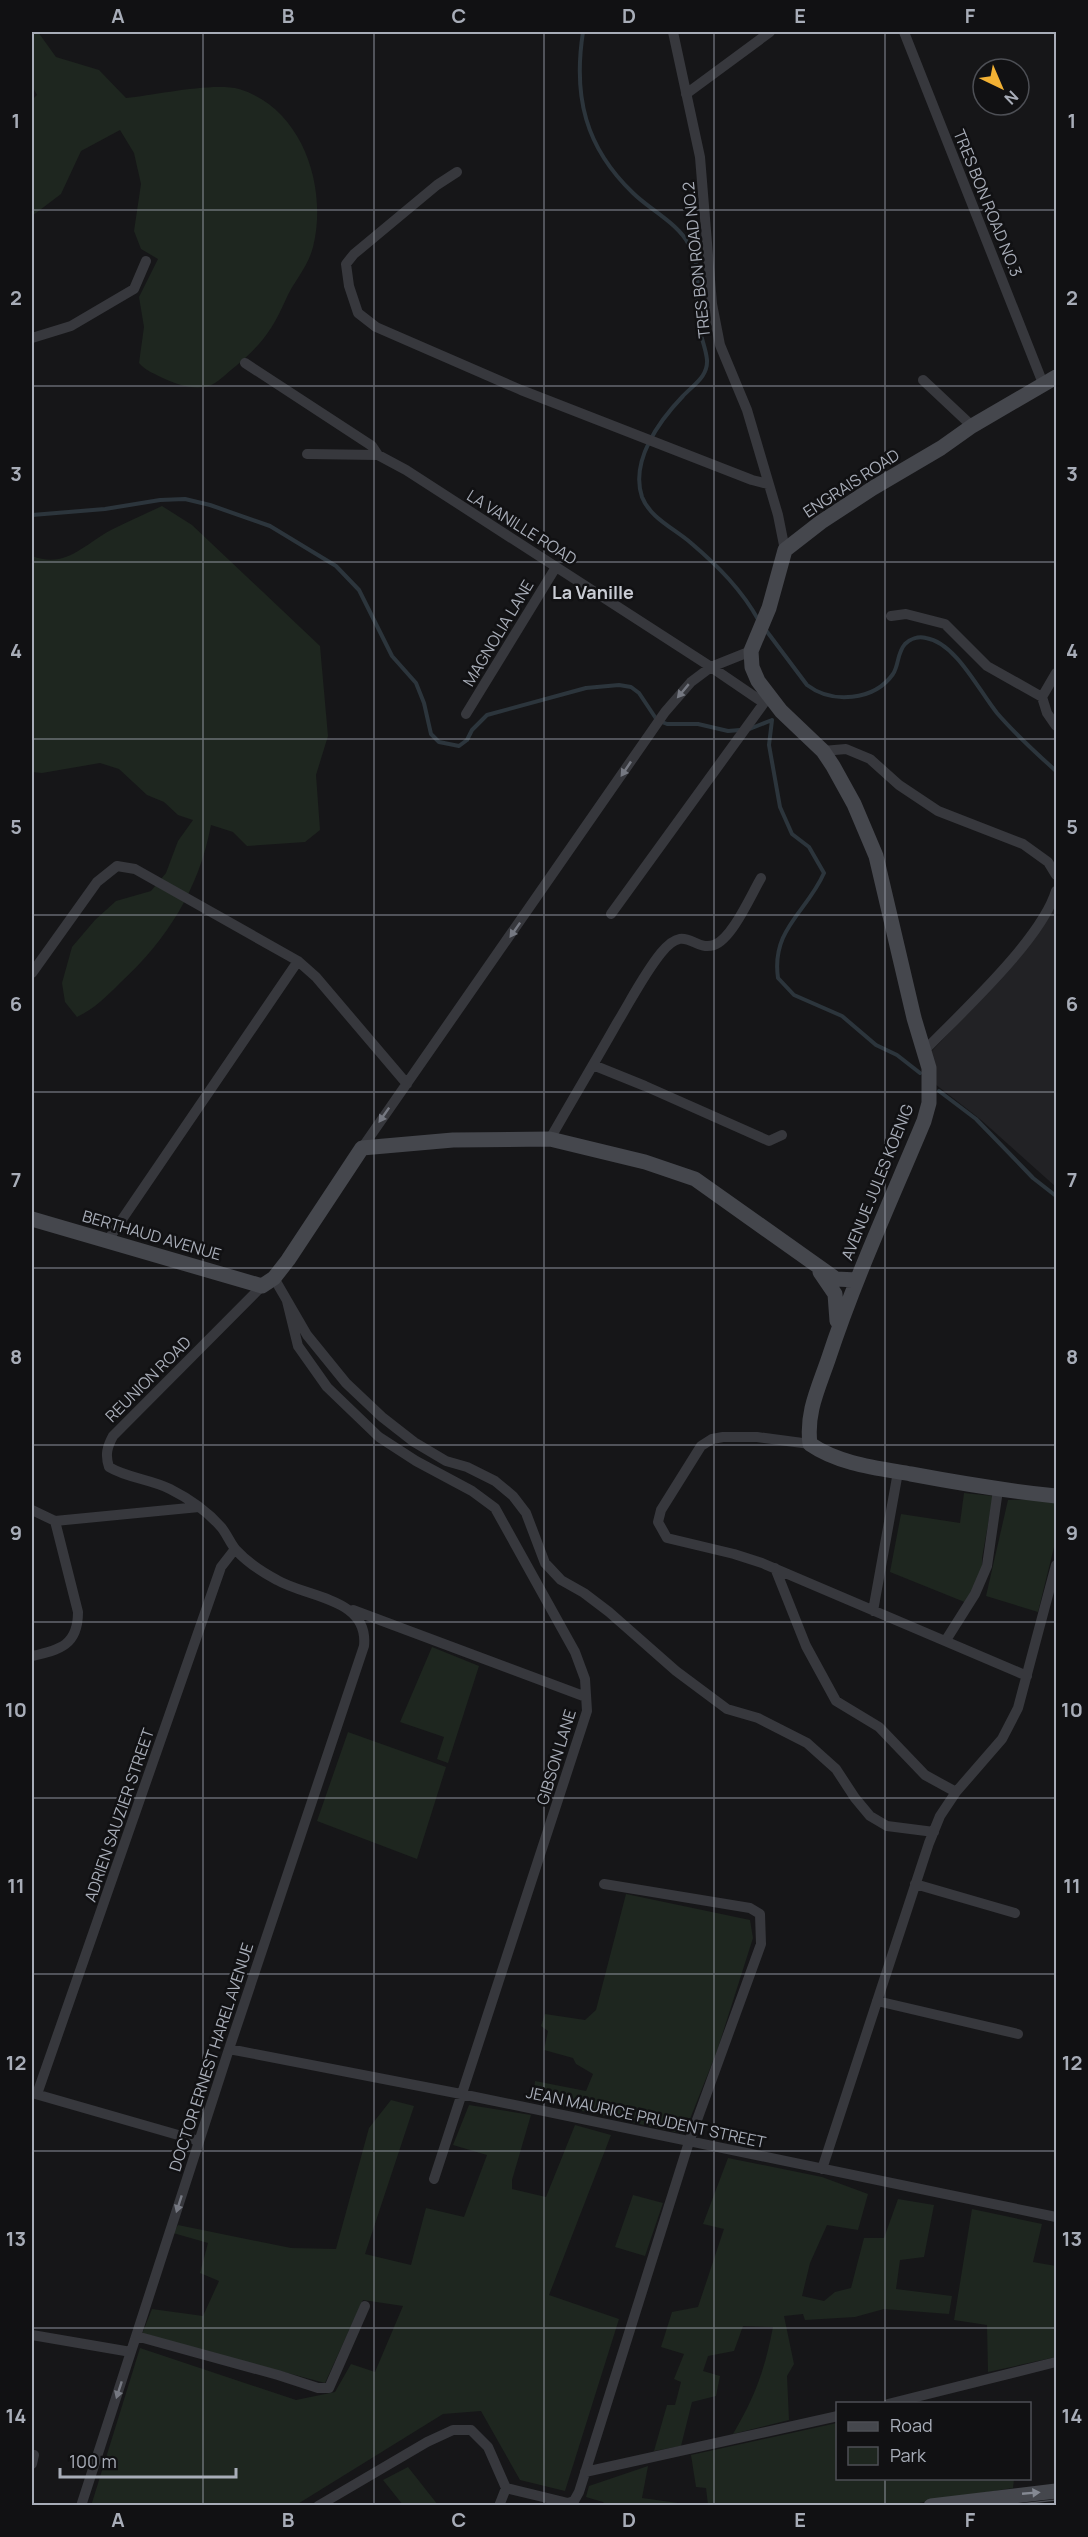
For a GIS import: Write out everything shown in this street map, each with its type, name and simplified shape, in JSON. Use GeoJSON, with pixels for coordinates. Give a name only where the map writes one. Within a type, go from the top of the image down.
{"type":"FeatureCollection","features":[{"type":"Feature","properties":{"kind":"street","name":"TRES BON ROAD NO.2"},"geometry":{"type":"LineString","coordinates":[[673,32],[702,169],[712,304],[720,345],[747,410],[778,515],[785,550]]}},
{"type":"Feature","properties":{"kind":"street"},"geometry":{"type":"LineString","coordinates":[[686,94],[770,32]]}},
{"type":"Feature","properties":{"kind":"street","name":"TRES BON ROAD NO.3"},"geometry":{"type":"LineString","coordinates":[[904,32],[1050,382]]}},
{"type":"Feature","properties":{"kind":"street"},"geometry":{"type":"LineString","coordinates":[[457,172],[395,219],[354,254],[346,264],[349,286],[358,313],[376,327],[521,390],[752,480],[768,484]]}},
{"type":"Feature","properties":{"kind":"street"},"geometry":{"type":"LineString","coordinates":[[32,338],[71,326],[134,289],[146,261]]}},
{"type":"Feature","properties":{"kind":"street","name":"LA VANILLE ROAD"},"geometry":{"type":"LineString","coordinates":[[244,363],[372,446],[378,455]]}},
{"type":"Feature","properties":{"kind":"street"},"geometry":{"type":"LineString","coordinates":[[923,380],[972,426]]}},
{"type":"Feature","properties":{"kind":"street","name":"ENGRAIS ROAD"},"geometry":{"type":"LineString","coordinates":[[785,550],[821,522],[941,448],[972,426],[1050,382]]}},
{"type":"Feature","properties":{"kind":"street","name":"LA VANILLE ROAD"},"geometry":{"type":"LineString","coordinates":[[307,454],[378,455],[406,470],[758,699],[770,696]]}},
{"type":"Feature","properties":{"kind":"street"},"geometry":{"type":"LineString","coordinates":[[785,550],[764,622],[753,646],[711,667],[691,682],[665,712],[268,1282],[287,1301],[307,1335],[346,1383],[382,1417],[414,1442],[446,1461],[467,1467],[495,1481],[513,1496],[526,1513],[545,1563],[561,1580],[584,1593],[609,1612],[676,1671],[727,1709],[758,1718],[807,1743],[836,1769],[870,1816],[887,1826],[934,1832]]}},
{"type":"Feature","properties":{"kind":"street","name":"MAGNOLIA LANE"},"geometry":{"type":"LineString","coordinates":[[466,714],[556,567]]}},
{"type":"Feature","properties":{"kind":"street"},"geometry":{"type":"LineString","coordinates":[[891,616],[906,614],[945,624],[987,666],[1042,697],[1047,713],[1056,726]]}},
{"type":"Feature","properties":{"kind":"street","name":"AVENUE JULES KOENIG"},"geometry":{"type":"LineString","coordinates":[[753,646],[752,667],[758,681],[781,711],[823,751],[854,804],[876,856],[914,1018],[929,1068],[929,1103],[924,1121],[836,1333],[807,1426],[810,1444]]}},
{"type":"Feature","properties":{"kind":"street"},"geometry":{"type":"LineString","coordinates":[[1042,697],[1056,673]]}},
{"type":"Feature","properties":{"kind":"street"},"geometry":{"type":"LineString","coordinates":[[611,914],[770,696]]}},
{"type":"Feature","properties":{"kind":"street"},"geometry":{"type":"LineString","coordinates":[[823,751],[846,749],[870,759],[899,785],[938,811],[1023,844],[1048,862],[1056,874]]}},
{"type":"Feature","properties":{"kind":"street"},"geometry":{"type":"LineString","coordinates":[[32,973],[97,882],[117,866],[135,869],[298,961],[316,977],[407,1084]]}},
{"type":"Feature","properties":{"kind":"street"},"geometry":{"type":"LineString","coordinates":[[550,1139],[661,952],[679,939],[686,938],[705,946],[714,945],[723,939],[737,920],[761,878]]}},
{"type":"Feature","properties":{"kind":"street"},"geometry":{"type":"LineString","coordinates":[[924,1051],[986,988],[1024,943],[1051,908],[1056,891]]}},
{"type":"Feature","properties":{"kind":"street"},"geometry":{"type":"LineString","coordinates":[[108,1240],[298,961]]}},
{"type":"Feature","properties":{"kind":"street"},"geometry":{"type":"LineString","coordinates":[[593,1065],[769,1141],[782,1135]]}},
{"type":"Feature","properties":{"kind":"street"},"geometry":{"type":"LineString","coordinates":[[362,1148],[453,1140],[550,1139],[645,1162],[695,1179],[817,1267],[854,1287]]}},
{"type":"Feature","properties":{"kind":"street","name":"BERTHAUD AVENUE"},"geometry":{"type":"LineString","coordinates":[[32,1220],[268,1282]]}},
{"type":"Feature","properties":{"kind":"street"},"geometry":{"type":"LineString","coordinates":[[817,1267],[837,1302],[836,1333]]}},
{"type":"Feature","properties":{"kind":"street","name":"REUNION ROAD"},"geometry":{"type":"LineString","coordinates":[[268,1282],[129,1418],[113,1436],[107,1447],[106,1459],[109,1467],[171,1489],[200,1507],[220,1525],[235,1549],[253,1565],[279,1582],[350,1609],[359,1619]]}},
{"type":"Feature","properties":{"kind":"street"},"geometry":{"type":"LineString","coordinates":[[832,1290],[854,1287]]}},
{"type":"Feature","properties":{"kind":"street","name":"GIBSON LANE"},"geometry":{"type":"LineString","coordinates":[[287,1301],[298,1346],[327,1387],[379,1437],[416,1461],[472,1491],[495,1508],[575,1652],[585,1679],[587,1711],[434,2179]]}},
{"type":"Feature","properties":{"kind":"street"},"geometry":{"type":"LineString","coordinates":[[1027,1676],[775,1568],[734,1554],[667,1538],[658,1522],[661,1510],[701,1446],[712,1439],[757,1437],[810,1444],[836,1457],[898,1472],[998,1490],[1056,1496]]}},
{"type":"Feature","properties":{"kind":"street"},"geometry":{"type":"LineString","coordinates":[[873,1611],[898,1472]]}},
{"type":"Feature","properties":{"kind":"street"},"geometry":{"type":"LineString","coordinates":[[946,1640],[975,1594],[987,1566],[998,1490]]}},
{"type":"Feature","properties":{"kind":"street"},"geometry":{"type":"LineString","coordinates":[[32,1510],[55,1521],[200,1507]]}},
{"type":"Feature","properties":{"kind":"street"},"geometry":{"type":"LineString","coordinates":[[32,1656],[51,1652],[64,1646],[73,1638],[78,1627],[78,1612],[55,1521]]}},
{"type":"Feature","properties":{"kind":"street","name":"ADRIEN SAUZIER STREET"},"geometry":{"type":"LineString","coordinates":[[34,2093],[221,1567],[235,1549]]}},
{"type":"Feature","properties":{"kind":"street"},"geometry":{"type":"LineString","coordinates":[[822,2169],[915,1884],[940,1816],[956,1792],[1002,1739],[1018,1708],[1056,1565]]}},
{"type":"Feature","properties":{"kind":"street"},"geometry":{"type":"LineString","coordinates":[[775,1568],[806,1646],[836,1701],[879,1727],[925,1775],[956,1792]]}},
{"type":"Feature","properties":{"kind":"street"},"geometry":{"type":"LineString","coordinates":[[350,1609],[586,1697]]}},
{"type":"Feature","properties":{"kind":"street","name":"DOCTOR ERNEST HAREL AVENUE"},"geometry":{"type":"LineString","coordinates":[[81,2505],[229,2049],[364,1646],[365,1633],[359,1619]]}},
{"type":"Feature","properties":{"kind":"street"},"geometry":{"type":"LineString","coordinates":[[506,2488],[568,2503],[574,2500],[579,2492],[689,2142],[761,1944],[760,1914],[750,1908],[604,1884]]}},
{"type":"Feature","properties":{"kind":"street"},"geometry":{"type":"LineString","coordinates":[[915,1884],[1015,1913]]}},
{"type":"Feature","properties":{"kind":"street"},"geometry":{"type":"LineString","coordinates":[[877,2001],[1018,2034]]}},
{"type":"Feature","properties":{"kind":"street","name":"JEAN MAURICE PRUDENT STREET"},"geometry":{"type":"LineString","coordinates":[[229,2049],[461,2094],[1056,2217]]}},
{"type":"Feature","properties":{"kind":"street"},"geometry":{"type":"LineString","coordinates":[[34,2093],[199,2141]]}},
{"type":"Feature","properties":{"kind":"street"},"geometry":{"type":"LineString","coordinates":[[136,2336],[318,2388],[329,2388],[365,2306]]}},
{"type":"Feature","properties":{"kind":"street"},"geometry":{"type":"LineString","coordinates":[[32,2335],[131,2352]]}},
{"type":"Feature","properties":{"kind":"street"},"geometry":{"type":"LineString","coordinates":[[892,2402],[1056,2362]]}},
{"type":"Feature","properties":{"kind":"street"},"geometry":{"type":"LineString","coordinates":[[585,2472],[836,2416]]}},
{"type":"Feature","properties":{"kind":"street"},"geometry":{"type":"LineString","coordinates":[[318,2505],[357,2481],[453,2430],[471,2430],[488,2447],[506,2488],[500,2505]]}},
{"type":"Feature","properties":{"kind":"street"},"geometry":{"type":"LineString","coordinates":[[931,2505],[1056,2491]]}},
{"type":"Feature","properties":{"kind":"shaded area"},"geometry":{"type":"Polygon","coordinates":[[[1056,906],[1056,1187],[980,1119],[935,1084],[930,1053],[1021,956],[1056,906]]]}},
{"type":"Feature","properties":{"kind":"green space"},"geometry":{"type":"Polygon","coordinates":[[[32,32],[38,32],[56,57],[99,70],[126,98],[199,88],[239,89],[261,99],[280,113],[306,153],[317,200],[317,224],[311,254],[264,338],[212,385],[192,387],[181,385],[151,372],[139,363],[144,327],[139,297],[158,259],[141,249],[134,231],[141,184],[134,153],[120,130],[81,151],[61,194],[32,216],[32,100],[37,95],[32,86],[32,32]]]}},
{"type":"Feature","properties":{"kind":"green space"},"geometry":{"type":"Polygon","coordinates":[[[162,506],[192,525],[320,646],[328,736],[316,775],[320,830],[305,842],[247,846],[233,832],[211,825],[198,871],[179,912],[166,931],[137,966],[110,993],[77,1017],[65,1002],[62,983],[72,947],[95,920],[116,901],[151,891],[166,873],[178,841],[193,820],[178,815],[164,802],[147,795],[119,769],[100,763],[42,773],[32,772],[32,556],[55,560],[74,554],[111,530],[162,506]]]}},
{"type":"Feature","properties":{"kind":"green space"},"geometry":{"type":"Polygon","coordinates":[[[964,1493],[993,1496],[982,1570],[967,1603],[890,1572],[901,1514],[960,1523],[964,1493]]]}},
{"type":"Feature","properties":{"kind":"green space"},"geometry":{"type":"Polygon","coordinates":[[[1037,1499],[1056,1502],[1056,1539],[1038,1612],[986,1596],[1008,1500],[1037,1499]]]}},
{"type":"Feature","properties":{"kind":"green space"},"geometry":{"type":"Polygon","coordinates":[[[432,1647],[479,1666],[448,1763],[437,1759],[444,1737],[400,1722],[432,1647]]]}},
{"type":"Feature","properties":{"kind":"green space"},"geometry":{"type":"Polygon","coordinates":[[[348,1732],[446,1767],[417,1859],[317,1821],[348,1732]]]}},
{"type":"Feature","properties":{"kind":"green space"},"geometry":{"type":"Polygon","coordinates":[[[626,1894],[750,1920],[753,1938],[717,2051],[684,2134],[560,2106],[534,2090],[535,2081],[586,2091],[593,2074],[576,2064],[573,2058],[544,2050],[548,2031],[541,2026],[545,2014],[585,2020],[596,2010],[626,1894]]]}},
{"type":"Feature","properties":{"kind":"green space"},"geometry":{"type":"Polygon","coordinates":[[[391,2100],[414,2106],[365,2254],[411,2265],[426,2208],[464,2217],[487,2155],[453,2145],[469,2105],[531,2115],[512,2180],[512,2189],[546,2197],[575,2125],[611,2135],[549,2295],[619,2319],[565,2491],[520,2480],[481,2411],[443,2414],[296,2505],[91,2506],[140,2348],[296,2400],[335,2392],[351,2364],[375,2372],[403,2306],[363,2300],[325,2383],[142,2334],[152,2309],[203,2316],[219,2281],[200,2273],[208,2243],[173,2233],[178,2225],[291,2248],[336,2249],[369,2128],[391,2100]]]}},
{"type":"Feature","properties":{"kind":"green space"},"geometry":{"type":"Polygon","coordinates":[[[728,2158],[822,2177],[868,2194],[858,2230],[827,2225],[810,2263],[802,2296],[824,2301],[835,2292],[851,2288],[864,2238],[884,2238],[898,2199],[934,2205],[924,2257],[900,2260],[896,2289],[952,2296],[949,2314],[884,2309],[855,2317],[805,2320],[803,2314],[784,2316],[794,2364],[787,2376],[789,2420],[733,2434],[758,2382],[773,2327],[743,2326],[734,2351],[708,2356],[703,2371],[720,2376],[716,2396],[692,2402],[681,2446],[654,2451],[667,2405],[675,2405],[681,2382],[674,2379],[684,2354],[661,2347],[672,2312],[698,2307],[724,2229],[703,2224],[728,2158]]]}},
{"type":"Feature","properties":{"kind":"green space"},"geometry":{"type":"Polygon","coordinates":[[[633,2195],[663,2203],[645,2256],[615,2247],[633,2195]]]}},
{"type":"Feature","properties":{"kind":"green space"},"geometry":{"type":"Polygon","coordinates":[[[972,2209],[1042,2224],[1033,2262],[1056,2266],[1056,2357],[988,2372],[987,2325],[954,2320],[972,2209]]]}},
{"type":"Feature","properties":{"kind":"green space"},"geometry":{"type":"Polygon","coordinates":[[[836,2423],[836,2480],[1014,2480],[1013,2488],[906,2505],[708,2505],[706,2488],[696,2487],[691,2455],[836,2423]]]}},
{"type":"Feature","properties":{"kind":"green space"},"geometry":{"type":"Polygon","coordinates":[[[648,2466],[642,2498],[678,2503],[678,2505],[606,2505],[586,2497],[589,2486],[648,2466]]]}},
{"type":"Feature","properties":{"kind":"green space"},"geometry":{"type":"Polygon","coordinates":[[[408,2467],[438,2505],[403,2505],[383,2480],[408,2467]]]}},
{"type":"Feature","properties":{"kind":"waterway"},"geometry":{"type":"LineString","coordinates":[[583,32],[580,78],[586,119],[593,139],[617,176],[684,237],[696,264],[698,320],[707,366],[702,376],[665,417],[649,442],[640,470],[639,483],[642,497],[657,517],[691,543],[720,570],[745,599],[759,621]]}},
{"type":"Feature","properties":{"kind":"waterway"},"geometry":{"type":"LineString","coordinates":[[32,515],[185,499],[210,505],[270,526],[336,566],[359,590],[392,656],[416,683],[424,703],[431,734],[439,742],[459,746],[467,740],[472,730],[487,715],[586,688],[619,685],[631,687],[639,693],[657,720],[667,724],[698,724],[728,731],[740,730]]}},
{"type":"Feature","properties":{"kind":"waterway"},"geometry":{"type":"LineString","coordinates":[[765,629],[807,685],[817,691],[840,697],[864,694],[885,683],[893,674],[901,651],[909,641],[923,637],[937,642],[957,658],[1004,721],[1056,771]]}},
{"type":"Feature","properties":{"kind":"waterway"},"geometry":{"type":"LineString","coordinates":[[772,720],[769,745],[780,807],[792,834],[809,847],[824,873],[785,934],[777,961],[778,978],[794,995],[842,1016],[876,1045],[897,1055],[920,1073]]}},
{"type":"Feature","properties":{"kind":"waterway"},"geometry":{"type":"LineString","coordinates":[[747,730],[772,720]]}},
{"type":"Feature","properties":{"kind":"waterway"},"geometry":{"type":"LineString","coordinates":[[939,1091],[976,1119],[1033,1178],[1056,1196]]}},
{"type":"Feature","properties":{"kind":"tram line"},"geometry":{"type":"LineString","coordinates":[[1004,2506],[1056,2500]]}},
{"type":"Feature","properties":{"kind":"district","name":"La Vanille"},"geometry":{"type":"Point","coordinates":[593,593]}}]}
